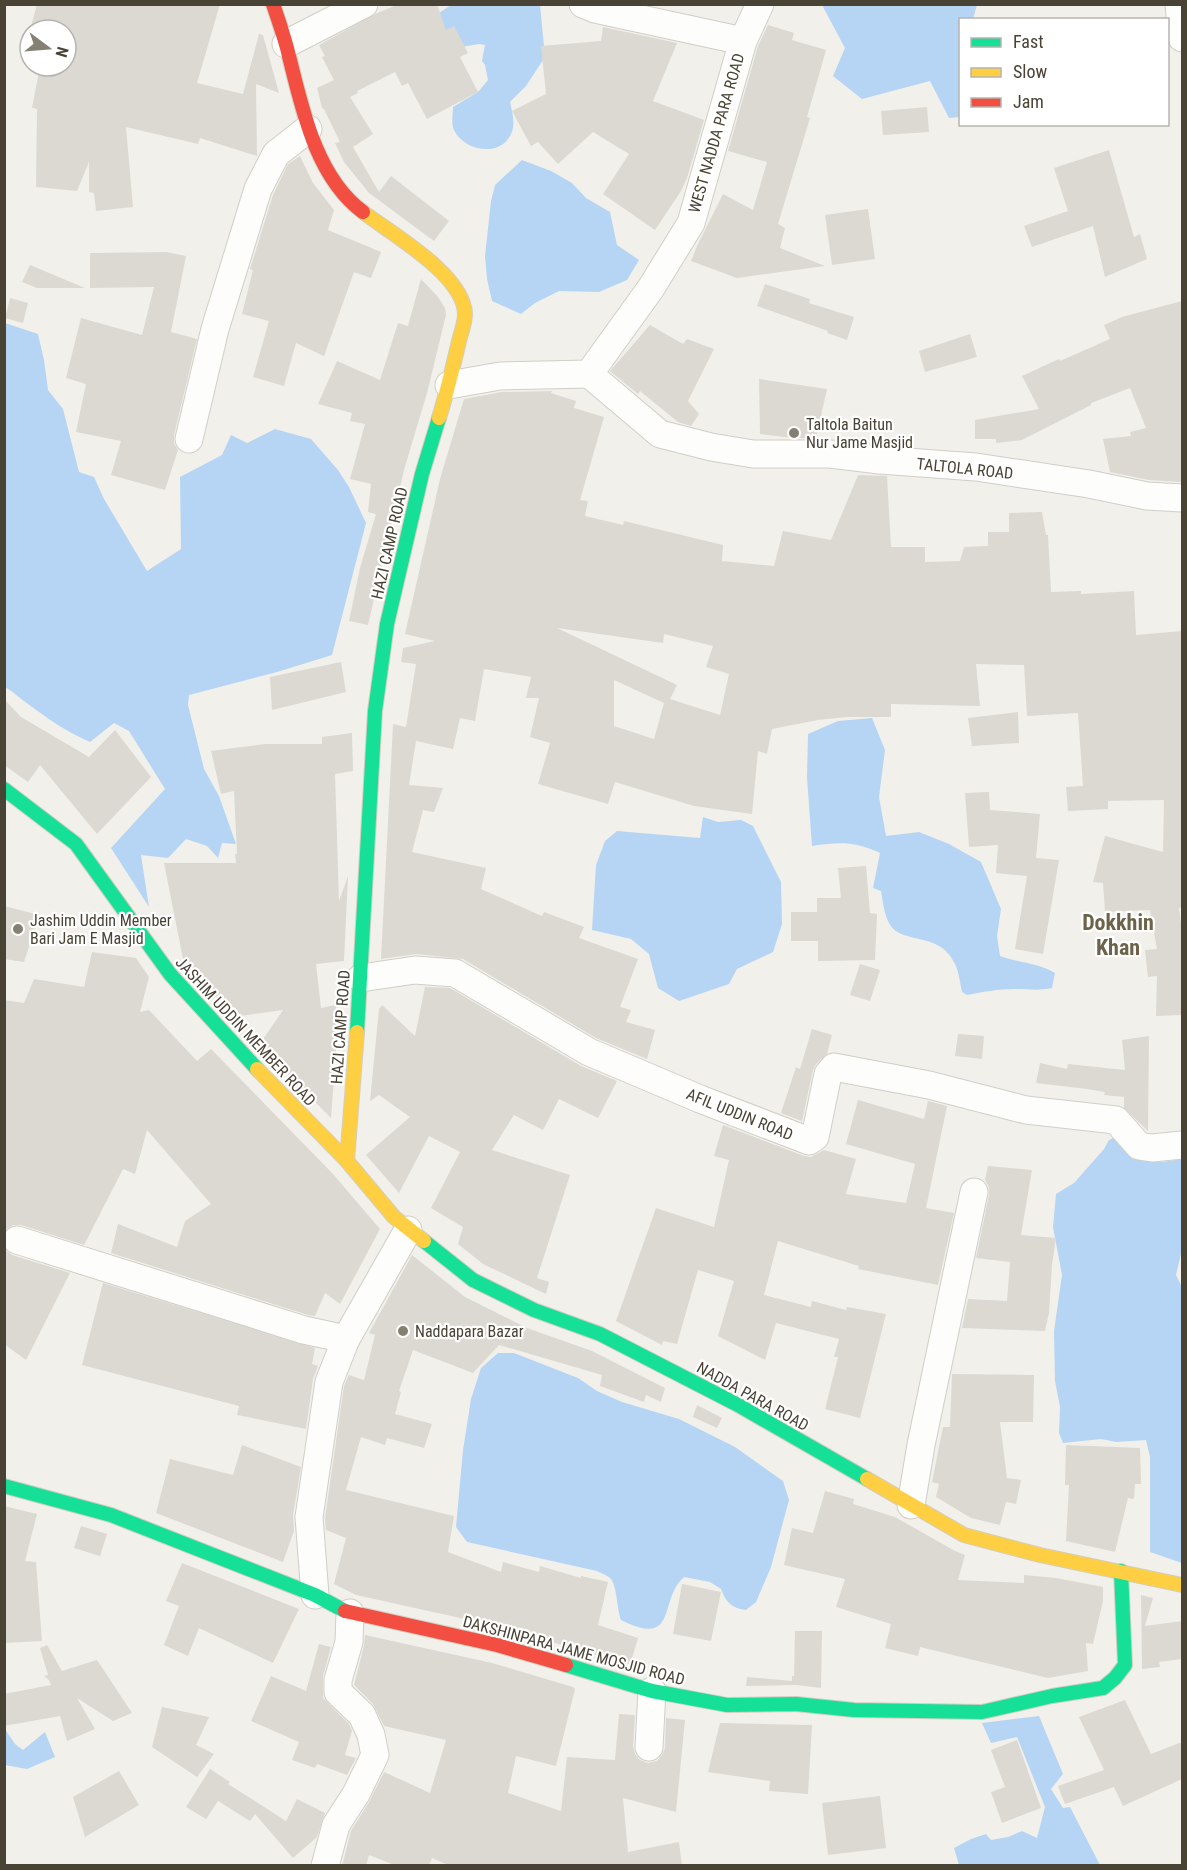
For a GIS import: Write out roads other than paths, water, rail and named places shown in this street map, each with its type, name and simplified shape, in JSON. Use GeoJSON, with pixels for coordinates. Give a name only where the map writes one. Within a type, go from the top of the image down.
{"type":"FeatureCollection","features":[{"type":"Feature","properties":{"kind":"street","name":"HAZI CAMP ROAD"},"geometry":{"type":"LineString","coordinates":[[273,4],[308,129],[328,172],[356,207],[442,271],[463,302],[465,316],[449,385],[422,474],[387,624],[375,711],[360,1006],[347,1161]]}},
{"type":"Feature","properties":{"kind":"street"},"geometry":{"type":"LineString","coordinates":[[286,44],[364,4]]}},
{"type":"Feature","properties":{"kind":"street","name":"WEST NADDA PARA ROAD"},"geometry":{"type":"LineString","coordinates":[[583,4],[595,9],[743,40]]}},
{"type":"Feature","properties":{"kind":"street","name":"WEST NADDA PARA ROAD"},"geometry":{"type":"LineString","coordinates":[[590,374],[651,288],[691,223],[743,40],[759,4]]}},
{"type":"Feature","properties":{"kind":"street"},"geometry":{"type":"LineString","coordinates":[[1179,4],[1182,38]]}},
{"type":"Feature","properties":{"kind":"street"},"geometry":{"type":"LineString","coordinates":[[189,439],[215,329],[258,189],[276,154],[308,129]]}},
{"type":"Feature","properties":{"kind":"street"},"geometry":{"type":"LineString","coordinates":[[449,385],[500,376],[590,374]]}},
{"type":"Feature","properties":{"kind":"street","name":"TALTOLA ROAD"},"geometry":{"type":"LineString","coordinates":[[590,374],[660,434],[711,447],[753,454],[830,454],[976,467],[1089,484],[1147,496],[1182,498]]}},
{"type":"Feature","properties":{"kind":"street","name":"JASHIM UDDIN MEMBER ROAD"},"geometry":{"type":"LineString","coordinates":[[4,789],[76,844],[170,974],[232,1044],[347,1161]]}},
{"type":"Feature","properties":{"kind":"street","name":"AFIL UDDIN ROAD"},"geometry":{"type":"LineString","coordinates":[[360,978],[415,970],[455,973],[589,1052],[808,1142],[815,1137],[828,1074],[834,1067],[929,1085],[1026,1110],[1116,1120],[1139,1146],[1152,1148],[1182,1145]]}},
{"type":"Feature","properties":{"kind":"street","name":"NADDA PARA ROAD"},"geometry":{"type":"LineString","coordinates":[[347,1161],[394,1217],[473,1280],[534,1310],[600,1334],[738,1405],[964,1535],[1040,1555],[1182,1585]]}},
{"type":"Feature","properties":{"kind":"street"},"geometry":{"type":"LineString","coordinates":[[911,1505],[921,1444],[974,1192]]}},
{"type":"Feature","properties":{"kind":"street"},"geometry":{"type":"LineString","coordinates":[[315,1595],[309,1517],[329,1382],[346,1339],[408,1230]]}},
{"type":"Feature","properties":{"kind":"street"},"geometry":{"type":"LineString","coordinates":[[17,1240],[304,1330],[346,1339]]}},
{"type":"Feature","properties":{"kind":"street","name":"DAKSHINPARA JAME MOSJID ROAD"},"geometry":{"type":"LineString","coordinates":[[4,1486],[111,1515],[315,1595],[350,1613],[497,1645],[652,1691],[727,1705],[796,1704],[855,1710],[982,1712],[1052,1696],[1102,1688],[1115,1678],[1125,1665],[1121,1571]]}},
{"type":"Feature","properties":{"kind":"street"},"geometry":{"type":"LineString","coordinates":[[325,1866],[336,1825],[356,1794],[375,1755],[371,1735],[362,1714],[338,1692],[338,1680],[349,1642],[350,1613]]}},
{"type":"Feature","properties":{"kind":"street"},"geometry":{"type":"LineString","coordinates":[[649,1747],[652,1691]]}},
{"type":"Feature","properties":{"kind":"water"},"geometry":{"type":"Polygon","coordinates":[[[451,5],[540,5],[545,57],[526,86],[510,102],[513,118],[511,134],[506,142],[491,149],[482,149],[466,143],[454,130],[452,122],[453,107],[478,92],[488,80],[482,61],[485,45],[461,47],[421,25],[451,5]]]}},
{"type":"Feature","properties":{"kind":"water"},"geometry":{"type":"Polygon","coordinates":[[[822,5],[977,5],[973,18],[959,18],[959,117],[949,118],[930,81],[862,99],[833,76],[845,48],[822,5]]]}},
{"type":"Feature","properties":{"kind":"water"},"geometry":{"type":"Polygon","coordinates":[[[522,160],[551,171],[572,183],[586,198],[610,212],[617,245],[639,260],[627,280],[599,292],[559,291],[535,303],[521,314],[492,301],[485,256],[491,201],[495,185],[522,160]]]}},
{"type":"Feature","properties":{"kind":"water"},"geometry":{"type":"Polygon","coordinates":[[[5,323],[38,334],[48,390],[63,409],[79,472],[94,477],[104,499],[147,571],[181,549],[180,477],[222,455],[231,435],[247,443],[275,429],[311,439],[338,470],[366,523],[332,655],[189,695],[188,705],[204,769],[219,796],[236,844],[222,843],[218,858],[207,846],[186,839],[168,858],[141,855],[149,907],[111,848],[165,789],[129,731],[114,723],[90,742],[58,725],[5,687],[5,323]]]}},
{"type":"Feature","properties":{"kind":"water"},"geometry":{"type":"Polygon","coordinates":[[[872,718],[885,750],[879,797],[886,836],[919,832],[949,844],[981,862],[1001,909],[997,936],[1000,956],[1042,967],[1055,973],[1052,988],[1014,989],[967,995],[962,992],[956,967],[948,953],[931,942],[902,934],[889,923],[881,891],[873,888],[880,853],[847,843],[812,846],[807,778],[808,734],[838,721],[872,718]]]}},
{"type":"Feature","properties":{"kind":"water"},"geometry":{"type":"Polygon","coordinates":[[[703,817],[718,822],[741,820],[753,826],[781,882],[782,924],[773,952],[737,969],[729,984],[679,1001],[658,988],[649,954],[631,939],[592,930],[596,865],[605,841],[617,831],[700,838],[703,817]]]}},
{"type":"Feature","properties":{"kind":"water"},"geometry":{"type":"Polygon","coordinates":[[[1122,1134],[1139,1157],[1162,1162],[1182,1159],[1182,1250],[1176,1275],[1182,1287],[1182,1563],[1150,1552],[1150,1457],[1146,1440],[1116,1442],[1101,1439],[1063,1443],[1059,1433],[1060,1407],[1055,1381],[1054,1331],[1062,1275],[1053,1227],[1056,1194],[1074,1183],[1104,1149],[1109,1140],[1122,1134]]]}},
{"type":"Feature","properties":{"kind":"water"},"geometry":{"type":"Polygon","coordinates":[[[498,1353],[514,1353],[578,1378],[597,1391],[622,1402],[679,1419],[735,1447],[783,1481],[789,1500],[771,1567],[756,1602],[746,1610],[736,1608],[727,1601],[721,1589],[710,1582],[684,1577],[676,1586],[660,1625],[652,1629],[639,1627],[621,1620],[612,1581],[597,1571],[467,1542],[456,1527],[463,1450],[471,1399],[481,1368],[498,1353]]]}},
{"type":"Feature","properties":{"kind":"water"},"geometry":{"type":"Polygon","coordinates":[[[1039,1716],[1063,1774],[1051,1789],[1063,1808],[1070,1807],[1100,1865],[959,1865],[954,1848],[971,1839],[986,1834],[991,1840],[1008,1837],[1022,1831],[1037,1838],[1045,1807],[1017,1737],[991,1743],[982,1723],[1039,1716]]]}},
{"type":"Feature","properties":{"kind":"water"},"geometry":{"type":"Polygon","coordinates":[[[5,1729],[15,1744],[23,1750],[45,1732],[55,1757],[27,1769],[5,1765],[5,1729]]]}},
{"type":"Feature","properties":{"kind":"place","name":"Taltola Baitun Nur Jame Masjid"},"geometry":{"type":"Point","coordinates":[794,433]}},
{"type":"Feature","properties":{"kind":"place","name":"Jashim Uddin Member Bari Jam E Masjid"},"geometry":{"type":"Point","coordinates":[18,929]}},
{"type":"Feature","properties":{"kind":"place","name":"Naddapara Bazar"},"geometry":{"type":"Point","coordinates":[403,1331]}},
{"type":"Feature","properties":{"kind":"district","name":"Dokkhin Khan"},"geometry":{"type":"Point","coordinates":[1118,934]}}]}
